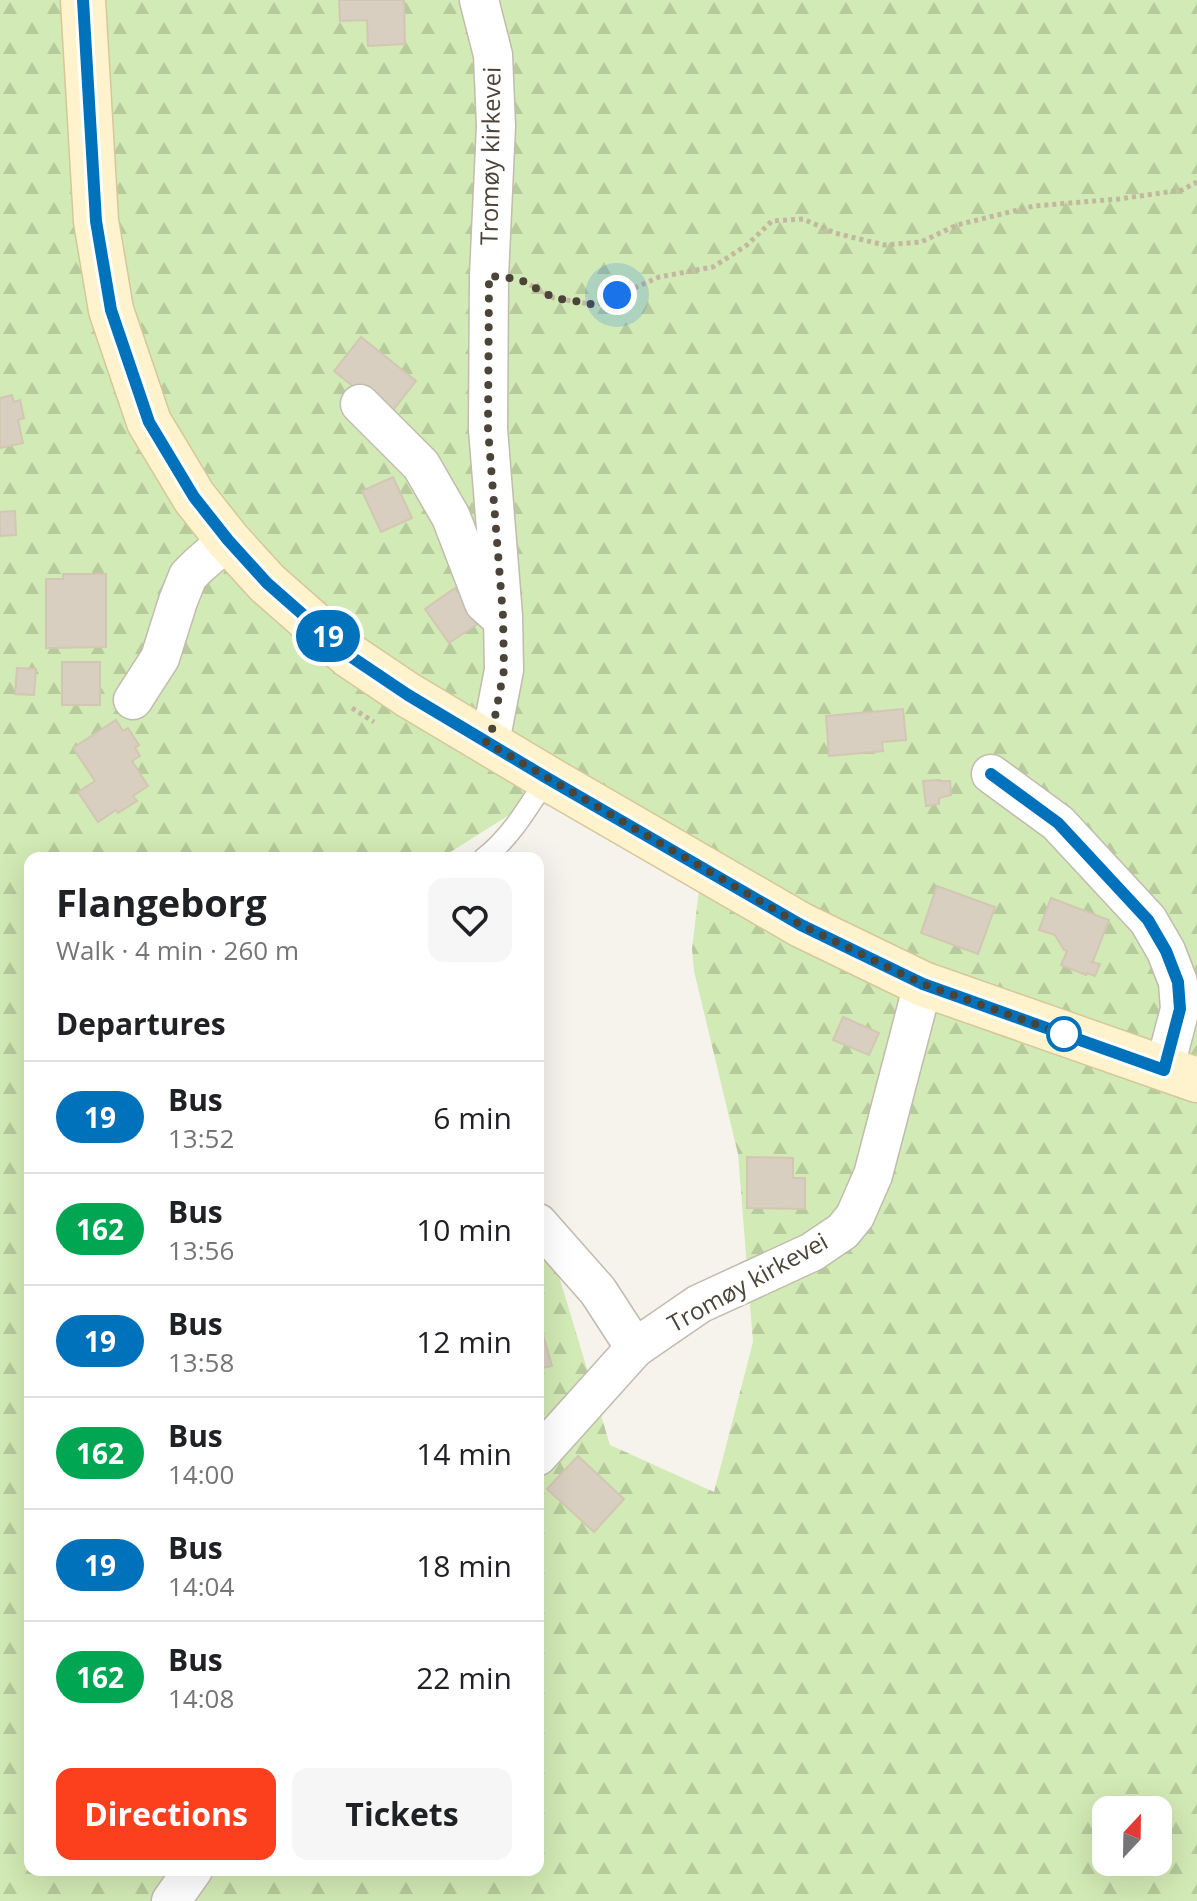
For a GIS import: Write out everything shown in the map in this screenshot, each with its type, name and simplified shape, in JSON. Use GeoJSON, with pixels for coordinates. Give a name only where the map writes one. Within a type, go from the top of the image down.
{"type":"FeatureCollection","features":[{"type":"Feature","properties":{"kind":"main road"},"geometry":{"type":"LineString","coordinates":[[83,0],[96,221],[111,310],[149,422],[194,497],[267,583],[350,656],[408,695],[801,925],[923,984],[1181,1075]]}},
{"type":"Feature","properties":{"kind":"street","name":"Tromøy kirkevei"},"geometry":{"type":"LineString","coordinates":[[479,0],[493,55],[496,126],[489,276],[488,429],[503,616],[504,670],[493,727],[486,742]]}},
{"type":"Feature","properties":{"kind":"street"},"geometry":{"type":"LineString","coordinates":[[360,404],[421,465],[451,517],[484,603],[503,616]]}},
{"type":"Feature","properties":{"kind":"street"},"geometry":{"type":"LineString","coordinates":[[133,700],[160,658],[188,576],[228,540]]}},
{"type":"Feature","properties":{"kind":"street"},"geometry":{"type":"LineString","coordinates":[[991,774],[1058,823],[1148,920],[1166,951],[1178,982],[1181,1075]]}},
{"type":"Feature","properties":{"kind":"street","name":"Tromøy kirkevei"},"geometry":{"type":"LineString","coordinates":[[544,1449],[635,1348],[699,1304],[812,1252],[843,1231],[855,1216],[873,1175],[923,984]]}},
{"type":"Feature","properties":{"kind":"street"},"geometry":{"type":"LineString","coordinates":[[544,1230],[598,1291],[635,1348]]}},
{"type":"Feature","properties":{"kind":"lane"},"geometry":{"type":"LineString","coordinates":[[492,852],[526,811],[547,778]]}},
{"type":"Feature","properties":{"kind":"path"},"geometry":{"type":"LineString","coordinates":[[489,276],[519,279],[554,298],[596,305],[659,277],[713,267],[747,245],[772,221],[803,219],[835,233],[884,245],[921,242],[957,225],[1034,206],[1182,190],[1197,182]]}},
{"type":"Feature","properties":{"kind":"green space"},"geometry":{"type":"Polygon","coordinates":[[[0,0],[1197,0],[1197,1901],[0,1901],[0,0]]]}},
{"type":"Feature","properties":{"kind":"building"},"geometry":{"type":"Polygon","coordinates":[[[339,0],[404,0],[405,44],[368,46],[367,20],[340,21],[339,0]]]}},
{"type":"Feature","properties":{"kind":"building"},"geometry":{"type":"Polygon","coordinates":[[[361,337],[416,381],[389,415],[334,371],[361,337]]]}},
{"type":"Feature","properties":{"kind":"building"},"geometry":{"type":"Polygon","coordinates":[[[12,395],[14,402],[20,400],[24,418],[18,420],[23,443],[0,448],[0,398],[12,395]]]}},
{"type":"Feature","properties":{"kind":"building"},"geometry":{"type":"Polygon","coordinates":[[[393,477],[412,518],[381,532],[362,491],[393,477]]]}},
{"type":"Feature","properties":{"kind":"building"},"geometry":{"type":"Polygon","coordinates":[[[15,511],[16,535],[0,536],[0,512],[15,511]]]}},
{"type":"Feature","properties":{"kind":"building"},"geometry":{"type":"Polygon","coordinates":[[[63,574],[106,574],[106,647],[46,648],[46,579],[63,579],[63,574]]]}},
{"type":"Feature","properties":{"kind":"building"},"geometry":{"type":"Polygon","coordinates":[[[455,588],[479,623],[449,643],[425,609],[455,588]]]}},
{"type":"Feature","properties":{"kind":"building"},"geometry":{"type":"Polygon","coordinates":[[[62,662],[100,662],[100,705],[62,705],[62,662]]]}},
{"type":"Feature","properties":{"kind":"building"},"geometry":{"type":"Polygon","coordinates":[[[17,668],[36,669],[34,695],[15,694],[17,668]]]}},
{"type":"Feature","properties":{"kind":"building"},"geometry":{"type":"Polygon","coordinates":[[[903,709],[906,740],[882,742],[883,751],[829,756],[826,716],[903,709]]]}},
{"type":"Feature","properties":{"kind":"building"},"geometry":{"type":"Polygon","coordinates":[[[116,720],[123,731],[128,728],[139,745],[135,748],[140,756],[132,761],[148,786],[133,796],[137,801],[98,822],[78,792],[95,781],[73,748],[116,720]]]}},
{"type":"Feature","properties":{"kind":"building"},"geometry":{"type":"Polygon","coordinates":[[[923,781],[950,781],[951,795],[939,798],[939,804],[926,806],[923,781]]]}},
{"type":"Feature","properties":{"kind":"building"},"geometry":{"type":"Polygon","coordinates":[[[937,886],[995,907],[978,954],[921,933],[937,886]]]}},
{"type":"Feature","properties":{"kind":"building"},"geometry":{"type":"Polygon","coordinates":[[[1051,898],[1109,920],[1091,962],[1100,964],[1095,976],[1061,965],[1067,951],[1055,935],[1039,930],[1051,898]]]}},
{"type":"Feature","properties":{"kind":"building"},"geometry":{"type":"Polygon","coordinates":[[[843,1017],[879,1033],[869,1055],[833,1040],[843,1017]]]}},
{"type":"Feature","properties":{"kind":"building"},"geometry":{"type":"Polygon","coordinates":[[[747,1157],[793,1158],[793,1178],[805,1178],[805,1209],[747,1208],[747,1157]]]}},
{"type":"Feature","properties":{"kind":"building"},"geometry":{"type":"Polygon","coordinates":[[[544,1338],[552,1366],[544,1368],[544,1338]]]}},
{"type":"Feature","properties":{"kind":"building"},"geometry":{"type":"Polygon","coordinates":[[[578,1456],[624,1499],[594,1532],[547,1489],[578,1456]]]}},
{"type":"Feature","properties":{"kind":"bus line","name":"19"},"geometry":{"type":"LineString","coordinates":[[83,0],[96,221],[111,310],[149,422],[194,497],[267,583],[350,656],[408,695],[801,925],[923,984],[1164,1070],[1180,1009],[1178,982],[1166,951],[1148,920],[1058,823],[991,774]]}},
{"type":"Feature","properties":{"kind":"route"},"geometry":{"type":"LineString","coordinates":[[617,295],[596,305],[554,298],[519,279],[489,276],[488,429],[503,616],[504,670],[493,727],[486,742],[801,925],[923,984],[1074,1038],[1064,1034]]}}]}
